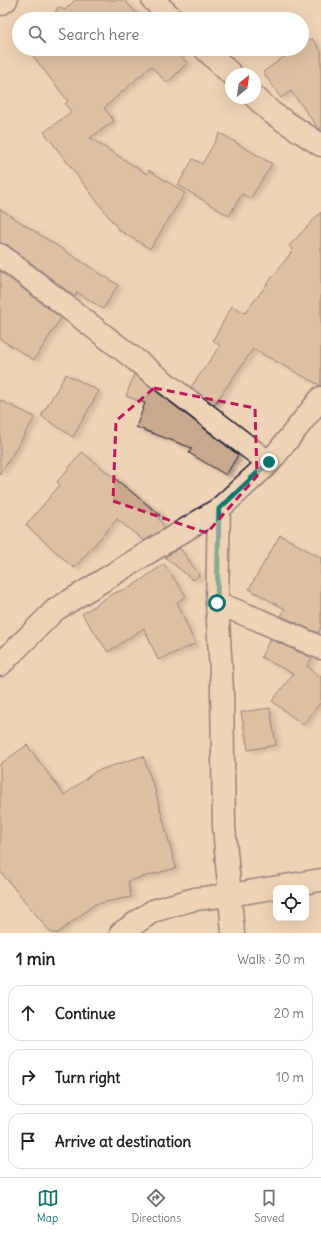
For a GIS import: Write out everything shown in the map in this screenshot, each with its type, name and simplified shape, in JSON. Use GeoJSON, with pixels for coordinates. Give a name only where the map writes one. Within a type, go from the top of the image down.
{"type":"FeatureCollection","features":[{"type":"Feature","properties":{"kind":"street"},"geometry":{"type":"LineString","coordinates":[[0,4],[6,0]]}},
{"type":"Feature","properties":{"kind":"street"},"geometry":{"type":"LineString","coordinates":[[153,0],[166,12]]}},
{"type":"Feature","properties":{"kind":"street"},"geometry":{"type":"LineString","coordinates":[[212,56],[225,68]]}},
{"type":"Feature","properties":{"kind":"street"},"geometry":{"type":"LineString","coordinates":[[261,103],[272,113],[321,145]]}},
{"type":"Feature","properties":{"kind":"street"},"geometry":{"type":"LineString","coordinates":[[0,255],[269,462]]}},
{"type":"Feature","properties":{"kind":"street"},"geometry":{"type":"LineString","coordinates":[[0,664],[55,610],[219,509],[269,462],[321,398]]}},
{"type":"Feature","properties":{"kind":"street"},"geometry":{"type":"LineString","coordinates":[[219,509],[217,603],[222,690],[224,827],[233,933]]}},
{"type":"Feature","properties":{"kind":"street"},"geometry":{"type":"LineString","coordinates":[[217,603],[321,648]]}},
{"type":"Feature","properties":{"kind":"street"},"geometry":{"type":"LineString","coordinates":[[121,933],[153,911],[195,899],[230,895],[321,880]]}},
{"type":"Feature","properties":{"kind":"highlighted area"},"geometry":{"type":"Polygon","coordinates":[[[154,388],[255,408],[257,476],[207,533],[113,501],[116,421],[154,388]]]}},
{"type":"Feature","properties":{"kind":"building"},"geometry":{"type":"Polygon","coordinates":[[[75,0],[124,0],[135,12],[56,12],[58,7],[65,10],[75,0]]]}},
{"type":"Feature","properties":{"kind":"building"},"geometry":{"type":"Polygon","coordinates":[[[312,38],[321,51],[321,130],[291,91],[281,98],[263,72],[285,56],[309,56],[309,40],[312,38]]]}},
{"type":"Feature","properties":{"kind":"building"},"geometry":{"type":"Polygon","coordinates":[[[33,56],[180,56],[187,63],[167,83],[151,66],[104,108],[114,121],[90,138],[147,174],[149,170],[185,193],[150,249],[119,230],[44,132],[71,112],[65,104],[68,101],[33,56]]]}},
{"type":"Feature","properties":{"kind":"building"},"geometry":{"type":"Polygon","coordinates":[[[220,133],[272,164],[250,199],[242,194],[229,216],[178,185],[193,159],[202,164],[220,133]]]}},
{"type":"Feature","properties":{"kind":"building"},"geometry":{"type":"Polygon","coordinates":[[[0,209],[118,285],[103,309],[77,292],[75,297],[8,245],[0,243],[0,209]]]}},
{"type":"Feature","properties":{"kind":"building"},"geometry":{"type":"Polygon","coordinates":[[[321,212],[321,386],[253,349],[214,405],[191,387],[220,346],[213,340],[232,306],[245,313],[293,250],[289,246],[321,212]]]}},
{"type":"Feature","properties":{"kind":"building"},"geometry":{"type":"Polygon","coordinates":[[[0,271],[61,318],[34,360],[0,339],[0,271]]]}},
{"type":"Feature","properties":{"kind":"building"},"geometry":{"type":"Polygon","coordinates":[[[66,374],[99,391],[73,437],[41,416],[66,374]]]}},
{"type":"Feature","properties":{"kind":"building"},"geometry":{"type":"Polygon","coordinates":[[[134,374],[238,455],[226,475],[189,453],[192,448],[136,427],[145,403],[126,396],[134,374]]]}},
{"type":"Feature","properties":{"kind":"building"},"geometry":{"type":"Polygon","coordinates":[[[0,400],[35,417],[0,475],[0,400]]]}},
{"type":"Feature","properties":{"kind":"building"},"geometry":{"type":"Polygon","coordinates":[[[82,452],[160,515],[158,517],[165,528],[144,541],[117,519],[74,568],[26,525],[60,485],[57,482],[82,452]]]}},
{"type":"Feature","properties":{"kind":"building"},"geometry":{"type":"Polygon","coordinates":[[[280,535],[321,558],[321,627],[318,633],[281,616],[285,609],[249,589],[280,535]]]}},
{"type":"Feature","properties":{"kind":"building"},"geometry":{"type":"Polygon","coordinates":[[[180,548],[199,575],[193,580],[165,557],[180,548]]]}},
{"type":"Feature","properties":{"kind":"building"},"geometry":{"type":"Polygon","coordinates":[[[164,564],[186,596],[177,602],[195,644],[158,660],[144,628],[108,652],[82,614],[112,594],[131,587],[164,564]]]}},
{"type":"Feature","properties":{"kind":"building"},"geometry":{"type":"Polygon","coordinates":[[[270,639],[312,658],[307,666],[321,677],[321,702],[303,725],[272,701],[293,674],[261,657],[270,639]]]}},
{"type":"Feature","properties":{"kind":"building"},"geometry":{"type":"Polygon","coordinates":[[[270,708],[276,745],[248,750],[241,712],[270,708]]]}},
{"type":"Feature","properties":{"kind":"building"},"geometry":{"type":"Polygon","coordinates":[[[27,745],[64,795],[96,771],[143,756],[155,790],[176,868],[128,881],[131,897],[95,904],[58,933],[51,933],[0,871],[0,764],[27,745]]]}},
{"type":"Feature","properties":{"kind":"route"},"geometry":{"type":"LineString","coordinates":[[217,603],[219,509],[269,462]]}}]}
